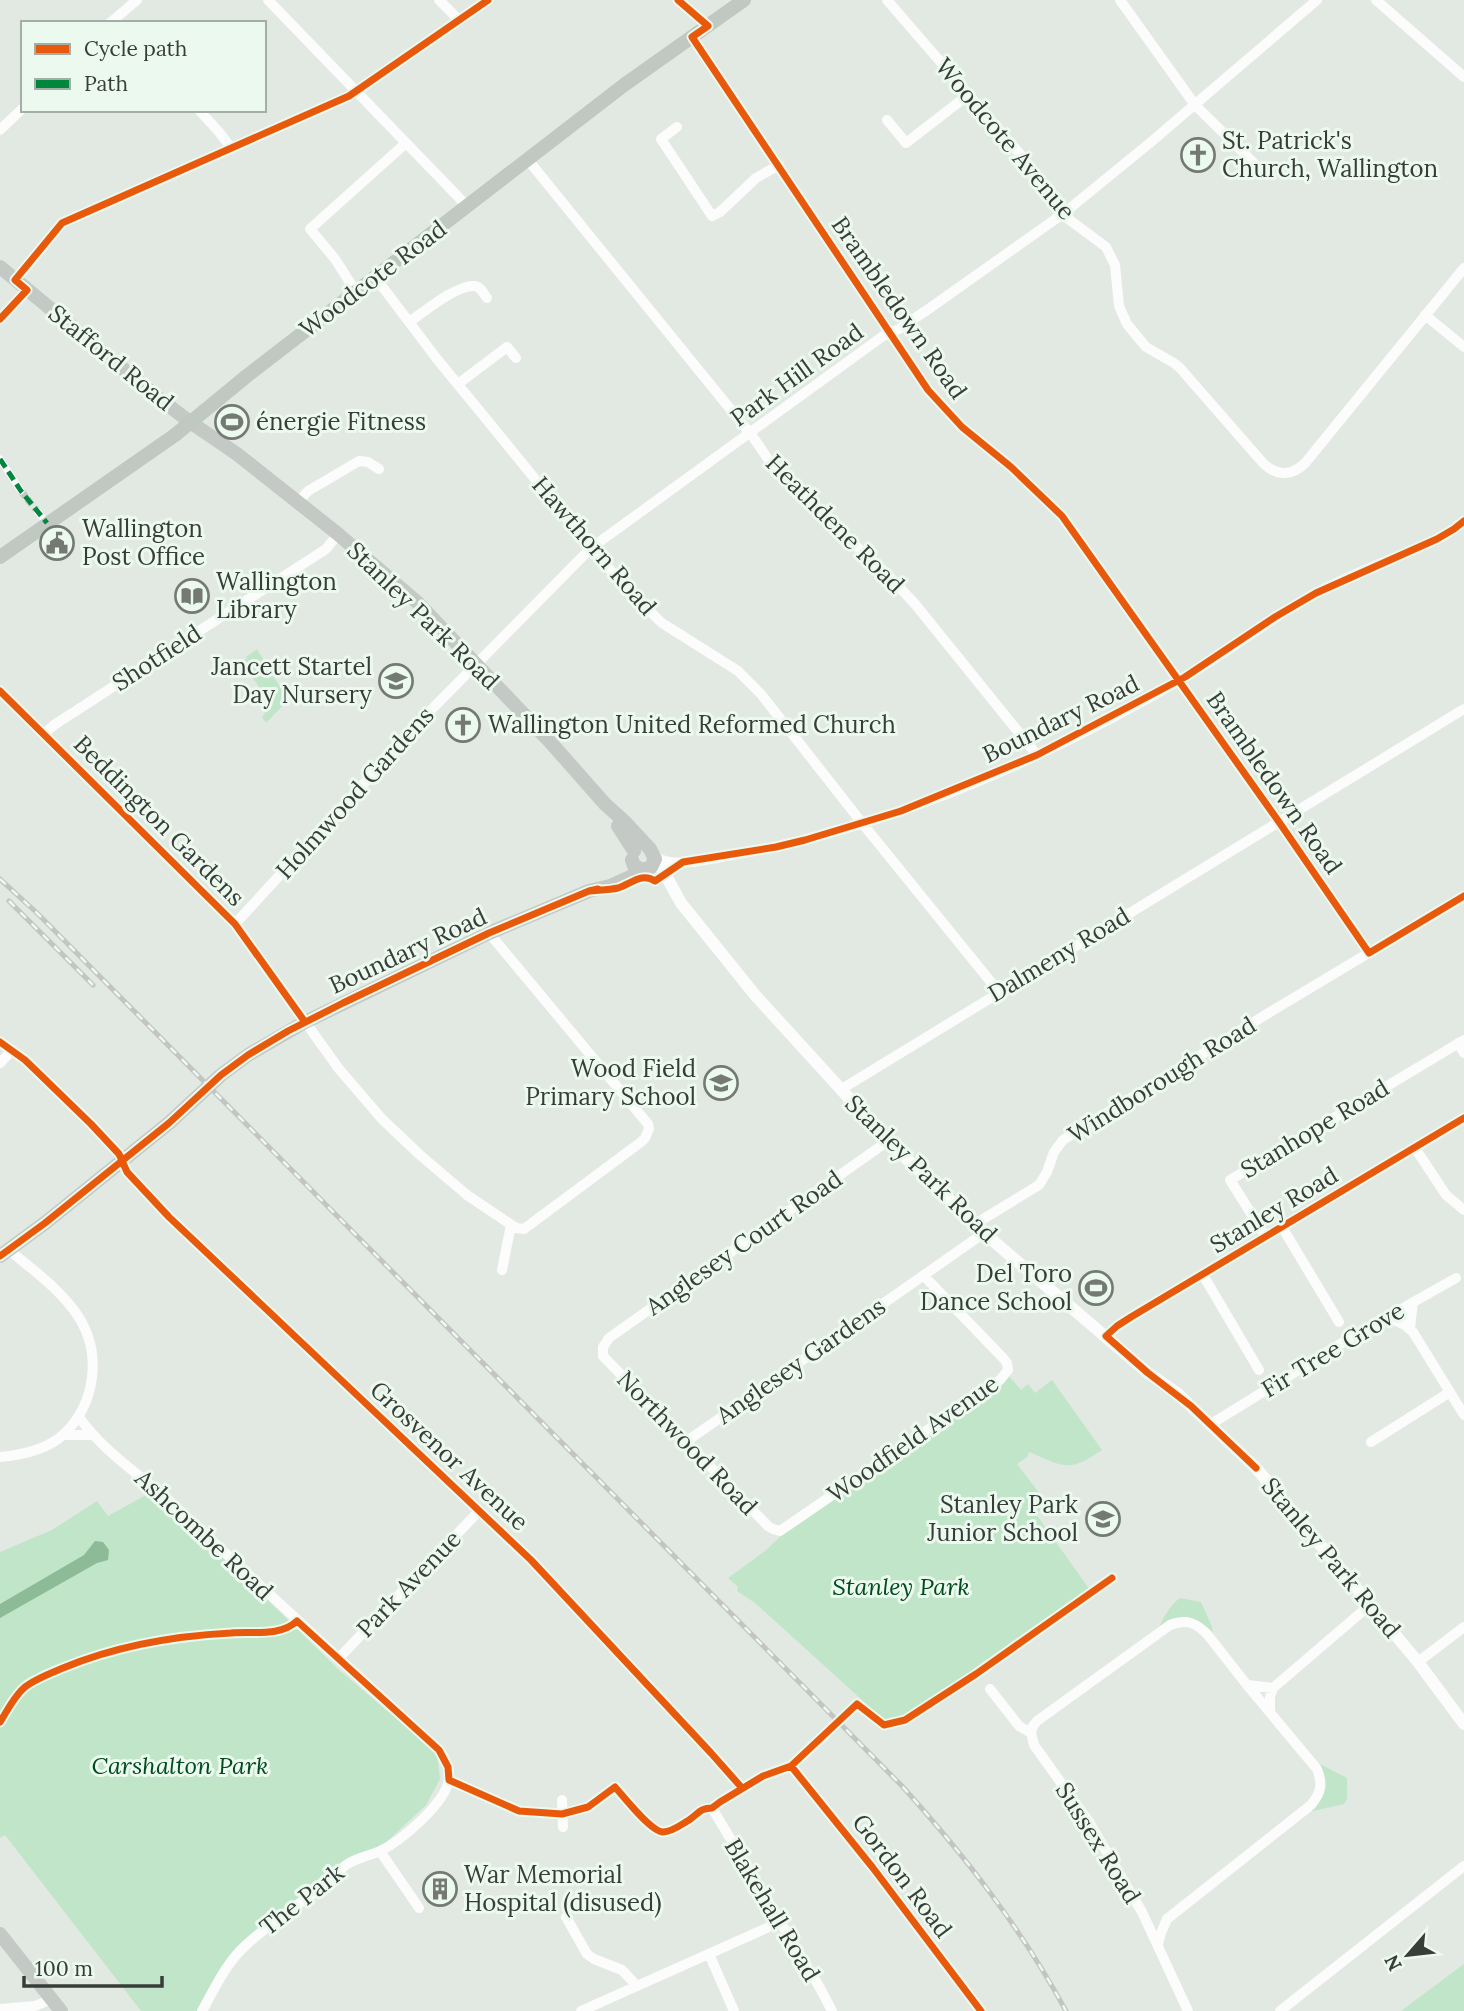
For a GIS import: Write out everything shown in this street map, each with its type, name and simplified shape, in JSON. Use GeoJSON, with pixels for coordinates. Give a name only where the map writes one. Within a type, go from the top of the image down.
{"type":"FeatureCollection","features":[{"type":"Feature","properties":{"kind":"main road","name":"Woodcote Road"},"geometry":{"type":"LineString","coordinates":[[0,556],[190,422],[632,79],[744,0]]}},
{"type":"Feature","properties":{"kind":"main road","name":"Stafford Road"},"geometry":{"type":"LineString","coordinates":[[0,267],[190,422]]}},
{"type":"Feature","properties":{"kind":"main road","name":"Stanley Park Road"},"geometry":{"type":"LineString","coordinates":[[190,422],[298,502],[418,603],[605,804],[644,859]]}},
{"type":"Feature","properties":{"kind":"main road","name":"Boundary Road"},"geometry":{"type":"LineString","coordinates":[[5,1253],[248,1055],[305,1022],[489,933],[589,891],[628,878],[644,859]]}},
{"type":"Feature","properties":{"kind":"main road"},"geometry":{"type":"LineString","coordinates":[[0,1934],[57,2005]]}},
{"type":"Feature","properties":{"kind":"street"},"geometry":{"type":"LineString","coordinates":[[113,21],[137,0]]}},
{"type":"Feature","properties":{"kind":"street"},"geometry":{"type":"LineString","coordinates":[[268,0],[468,207]]}},
{"type":"Feature","properties":{"kind":"street"},"geometry":{"type":"LineString","coordinates":[[439,0],[459,20]]}},
{"type":"Feature","properties":{"kind":"street"},"geometry":{"type":"LineString","coordinates":[[15,280],[62,223],[356,92],[488,0]]}},
{"type":"Feature","properties":{"kind":"street"},"geometry":{"type":"LineString","coordinates":[[678,0],[708,26]]}},
{"type":"Feature","properties":{"kind":"street","name":"Woodcote Avenue"},"geometry":{"type":"LineString","coordinates":[[887,0],[1020,154],[1067,218],[1102,243],[1110,253],[1117,272],[1119,310],[1138,340],[1177,365],[1270,470],[1288,474],[1306,462],[1464,268]]}},
{"type":"Feature","properties":{"kind":"street"},"geometry":{"type":"LineString","coordinates":[[1120,0],[1195,105],[1258,167]]}},
{"type":"Feature","properties":{"kind":"street","name":"Park Hill Road"},"geometry":{"type":"LineString","coordinates":[[475,663],[591,548],[749,433],[1064,213],[1317,0]]}},
{"type":"Feature","properties":{"kind":"street"},"geometry":{"type":"LineString","coordinates":[[1376,0],[1464,77]]}},
{"type":"Feature","properties":{"kind":"street","name":"Brambledown Road"},"geometry":{"type":"LineString","coordinates":[[692,37],[928,390],[949,415],[1011,467],[1062,516],[1369,953]]}},
{"type":"Feature","properties":{"kind":"street"},"geometry":{"type":"LineString","coordinates":[[887,120],[906,143],[968,95]]}},
{"type":"Feature","properties":{"kind":"street"},"geometry":{"type":"LineString","coordinates":[[0,131],[21,110]]}},
{"type":"Feature","properties":{"kind":"street"},"geometry":{"type":"LineString","coordinates":[[201,112],[231,148]]}},
{"type":"Feature","properties":{"kind":"street"},"geometry":{"type":"LineString","coordinates":[[677,127],[661,139],[712,216],[720,212],[757,178],[779,165]]}},
{"type":"Feature","properties":{"kind":"street"},"geometry":{"type":"LineString","coordinates":[[356,292],[335,259],[310,229],[406,143]]}},
{"type":"Feature","properties":{"kind":"street","name":"Heathdene Road"},"geometry":{"type":"LineString","coordinates":[[528,160],[789,484],[915,604],[1037,755]]}},
{"type":"Feature","properties":{"kind":"street","name":"Hawthorn Road"},"geometry":{"type":"LineString","coordinates":[[375,277],[591,548],[654,616],[738,671],[750,682],[999,992]]}},
{"type":"Feature","properties":{"kind":"street"},"geometry":{"type":"LineString","coordinates":[[409,322],[458,290],[476,286],[487,298]]}},
{"type":"Feature","properties":{"kind":"street"},"geometry":{"type":"LineString","coordinates":[[1425,315],[1464,347]]}},
{"type":"Feature","properties":{"kind":"street"},"geometry":{"type":"LineString","coordinates":[[458,384],[507,346],[516,359]]}},
{"type":"Feature","properties":{"kind":"street"},"geometry":{"type":"LineString","coordinates":[[0,459],[21,491]]}},
{"type":"Feature","properties":{"kind":"street"},"geometry":{"type":"LineString","coordinates":[[298,502],[308,491],[359,461],[379,468]]}},
{"type":"Feature","properties":{"kind":"street"},"geometry":{"type":"LineString","coordinates":[[37,511],[47,523]]}},
{"type":"Feature","properties":{"kind":"street","name":"Boundary Road"},"geometry":{"type":"LineString","coordinates":[[644,859],[682,862],[776,847],[901,811],[1037,755],[1179,681],[1316,593],[1437,539],[1464,520]]}},
{"type":"Feature","properties":{"kind":"street","name":"Shotfield"},"geometry":{"type":"LineString","coordinates":[[44,734],[326,549],[338,534]]}},
{"type":"Feature","properties":{"kind":"street","name":"Holmwood Gardens"},"geometry":{"type":"LineString","coordinates":[[235,924],[416,724],[475,663]]}},
{"type":"Feature","properties":{"kind":"street","name":"Beddington Gardens"},"geometry":{"type":"LineString","coordinates":[[0,691],[235,924],[353,1087],[398,1134],[458,1188],[511,1225]]}},
{"type":"Feature","properties":{"kind":"street","name":"Dalmeny Road"},"geometry":{"type":"LineString","coordinates":[[840,1090],[1464,709]]}},
{"type":"Feature","properties":{"kind":"street","name":"Stanley Park Road"},"geometry":{"type":"LineString","coordinates":[[644,859],[755,995],[888,1141],[979,1228],[1148,1373],[1178,1394],[1256,1468],[1371,1604],[1464,1724]]}},
{"type":"Feature","properties":{"kind":"street","name":"Windborough Road"},"geometry":{"type":"LineString","coordinates":[[979,1228],[1039,1185],[1054,1152],[1063,1140],[1464,896]]}},
{"type":"Feature","properties":{"kind":"street"},"geometry":{"type":"LineString","coordinates":[[489,933],[648,1124],[649,1129],[641,1142],[529,1227],[520,1230],[511,1225],[502,1270]]}},
{"type":"Feature","properties":{"kind":"street","name":"Stanhope Road"},"geometry":{"type":"LineString","coordinates":[[1266,1237],[1230,1180],[1461,1041],[1464,1053]]}},
{"type":"Feature","properties":{"kind":"street","name":"Grosvenor Avenue"},"geometry":{"type":"LineString","coordinates":[[0,1042],[39,1073],[91,1124],[119,1154],[127,1172],[169,1217],[531,1560],[742,1788]]}},
{"type":"Feature","properties":{"kind":"street"},"geometry":{"type":"LineString","coordinates":[[0,1063],[12,1050]]}},
{"type":"Feature","properties":{"kind":"street","name":"Stanley Road"},"geometry":{"type":"LineString","coordinates":[[1106,1336],[1131,1317],[1464,1118]]}},
{"type":"Feature","properties":{"kind":"street","name":"Anglesey Court Road"},"geometry":{"type":"LineString","coordinates":[[603,1347],[609,1338],[888,1141]]}},
{"type":"Feature","properties":{"kind":"street"},"geometry":{"type":"LineString","coordinates":[[1415,1148],[1446,1195],[1464,1210]]}},
{"type":"Feature","properties":{"kind":"street"},"geometry":{"type":"LineString","coordinates":[[1282,1227],[1339,1322]]}},
{"type":"Feature","properties":{"kind":"street","name":"Anglesey Gardens"},"geometry":{"type":"LineString","coordinates":[[687,1441],[924,1276],[979,1228]]}},
{"type":"Feature","properties":{"kind":"street"},"geometry":{"type":"LineString","coordinates":[[0,1457],[44,1447],[63,1435],[79,1417],[93,1381],[89,1336],[78,1316],[54,1288],[5,1253]]}},
{"type":"Feature","properties":{"kind":"street"},"geometry":{"type":"LineString","coordinates":[[1203,1275],[1259,1370]]}},
{"type":"Feature","properties":{"kind":"street","name":"Woodfield Avenue"},"geometry":{"type":"LineString","coordinates":[[780,1531],[1000,1380],[1008,1370],[1003,1358],[924,1276]]}},
{"type":"Feature","properties":{"kind":"street","name":"Fir Tree Grove"},"geometry":{"type":"LineString","coordinates":[[1211,1424],[1456,1278]]}},
{"type":"Feature","properties":{"kind":"street"},"geometry":{"type":"LineString","coordinates":[[1410,1328],[1413,1302]]}},
{"type":"Feature","properties":{"kind":"street"},"geometry":{"type":"LineString","coordinates":[[1387,1317],[1410,1328],[1464,1415]]}},
{"type":"Feature","properties":{"kind":"street","name":"Northwood Road"},"geometry":{"type":"LineString","coordinates":[[603,1347],[603,1356],[768,1526],[780,1531]]}},
{"type":"Feature","properties":{"kind":"street"},"geometry":{"type":"LineString","coordinates":[[1371,1442],[1450,1392]]}},
{"type":"Feature","properties":{"kind":"street","name":"Ashcombe Road"},"geometry":{"type":"LineString","coordinates":[[79,1417],[92,1435],[152,1485],[439,1749],[448,1767],[449,1780]]}},
{"type":"Feature","properties":{"kind":"street"},"geometry":{"type":"LineString","coordinates":[[63,1435],[92,1435]]}},
{"type":"Feature","properties":{"kind":"street","name":"Park Avenue"},"geometry":{"type":"LineString","coordinates":[[340,1658],[479,1511]]}},
{"type":"Feature","properties":{"kind":"street"},"geometry":{"type":"LineString","coordinates":[[1270,1712],[1273,1688],[1371,1604]]}},
{"type":"Feature","properties":{"kind":"street"},"geometry":{"type":"LineString","coordinates":[[1031,1733],[1037,1721],[1170,1625],[1180,1621],[1194,1623],[1215,1643],[1317,1769],[1321,1779],[1317,1798],[1304,1812],[1167,1919],[1158,1944]]}},
{"type":"Feature","properties":{"kind":"street"},"geometry":{"type":"LineString","coordinates":[[1418,1662],[1464,1627]]}},
{"type":"Feature","properties":{"kind":"street"},"geometry":{"type":"LineString","coordinates":[[1247,1685],[1273,1688]]}},
{"type":"Feature","properties":{"kind":"street","name":"Sussex Road"},"geometry":{"type":"LineString","coordinates":[[990,1689],[1019,1726],[1031,1733],[1034,1745],[1090,1822],[1142,1912],[1188,2011]]}},
{"type":"Feature","properties":{"kind":"street"},"geometry":{"type":"LineString","coordinates":[[742,1788],[763,1776],[791,1766],[824,1736]]}},
{"type":"Feature","properties":{"kind":"street","name":"Gordon Road"},"geometry":{"type":"LineString","coordinates":[[791,1766],[873,1868],[981,2011]]}},
{"type":"Feature","properties":{"kind":"street"},"geometry":{"type":"LineString","coordinates":[[449,1780],[519,1811],[562,1814]]}},
{"type":"Feature","properties":{"kind":"street","name":"The Park"},"geometry":{"type":"LineString","coordinates":[[202,2011],[219,1980],[244,1946],[329,1881],[342,1867],[380,1851],[410,1830],[443,1795],[449,1780]]}},
{"type":"Feature","properties":{"kind":"street","name":"Blakehall Road"},"geometry":{"type":"LineString","coordinates":[[742,1788],[712,1808],[832,2011]]}},
{"type":"Feature","properties":{"kind":"street"},"geometry":{"type":"LineString","coordinates":[[562,1800],[563,1827]]}},
{"type":"Feature","properties":{"kind":"street"},"geometry":{"type":"LineString","coordinates":[[380,1851],[419,1908]]}},
{"type":"Feature","properties":{"kind":"street"},"geometry":{"type":"LineString","coordinates":[[1280,2011],[1464,1866]]}},
{"type":"Feature","properties":{"kind":"street"},"geometry":{"type":"LineString","coordinates":[[1142,1912],[1167,1919]]}},
{"type":"Feature","properties":{"kind":"street"},"geometry":{"type":"LineString","coordinates":[[566,1917],[587,1954],[622,1970],[637,1986]]}},
{"type":"Feature","properties":{"kind":"street"},"geometry":{"type":"LineString","coordinates":[[581,2011],[780,1922]]}},
{"type":"Feature","properties":{"kind":"street"},"geometry":{"type":"LineString","coordinates":[[709,1954],[734,2011]]}},
{"type":"Feature","properties":{"kind":"street"},"geometry":{"type":"LineString","coordinates":[[0,2009],[57,2005]]}},
{"type":"Feature","properties":{"kind":"green space"},"geometry":{"type":"Polygon","coordinates":[[[257,649],[288,700],[266,723],[262,717],[271,705],[247,669],[245,660],[257,649]]]}},
{"type":"Feature","properties":{"kind":"green space","name":"Stanley Park"},"geometry":{"type":"Polygon","coordinates":[[[1007,1374],[1021,1390],[1028,1384],[1035,1393],[1052,1380],[1102,1450],[1073,1465],[1059,1464],[1029,1452],[1027,1457],[1017,1464],[1048,1504],[1036,1514],[1090,1590],[913,1713],[901,1719],[883,1719],[755,1603],[737,1591],[738,1587],[728,1578],[781,1536],[1007,1374]]]}},
{"type":"Feature","properties":{"kind":"green space","name":"Carshalton Park"},"geometry":{"type":"Polygon","coordinates":[[[155,1490],[338,1669],[437,1754],[440,1779],[426,1805],[380,1848],[352,1859],[254,1936],[200,2011],[141,2011],[5,1835],[0,1838],[0,1552],[52,1530],[97,1501],[108,1516],[155,1490]]]}},
{"type":"Feature","properties":{"kind":"green space"},"geometry":{"type":"Polygon","coordinates":[[[1180,1598],[1201,1602],[1212,1627],[1213,1637],[1197,1622],[1158,1632],[1166,1613],[1180,1598]]]}},
{"type":"Feature","properties":{"kind":"green space"},"geometry":{"type":"Polygon","coordinates":[[[1314,1763],[1347,1778],[1347,1799],[1344,1804],[1308,1810],[1318,1799],[1314,1763]]]}},
{"type":"Feature","properties":{"kind":"green space"},"geometry":{"type":"Polygon","coordinates":[[[1464,1964],[1464,2011],[1401,2011],[1464,1964]]]}},
{"type":"Feature","properties":{"kind":"shaded area"},"geometry":{"type":"Polygon","coordinates":[[[95,1541],[103,1542],[109,1550],[108,1560],[97,1563],[0,1618],[0,1604],[84,1555],[95,1541]]]}},
{"type":"Feature","properties":{"kind":"tunnel"},"geometry":{"type":"LineString","coordinates":[[21,491],[37,511]]}},
{"type":"Feature","properties":{"kind":"railway"},"geometry":{"type":"LineString","coordinates":[[0,879],[37,913],[902,1786],[991,1894],[1049,1980],[1066,2011]]}},
{"type":"Feature","properties":{"kind":"railway"},"geometry":{"type":"LineString","coordinates":[[9,901],[93,985]]}},
{"type":"Feature","properties":{"kind":"marked path"},"geometry":{"type":"LineString","coordinates":[[0,459],[47,523]]}},
{"type":"Feature","properties":{"kind":"cycle path"},"geometry":{"type":"LineString","coordinates":[[0,319],[27,290],[15,280],[62,223],[349,96],[488,0]]}},
{"type":"Feature","properties":{"kind":"cycle path"},"geometry":{"type":"LineString","coordinates":[[678,0],[708,26],[692,37],[928,390],[962,427],[1011,467],[1062,516],[1369,953],[1464,896]]}},
{"type":"Feature","properties":{"kind":"cycle path"},"geometry":{"type":"LineString","coordinates":[[589,891],[618,888],[641,878],[655,881],[683,862],[776,847],[901,811],[1037,755],[1185,677],[1316,593],[1437,539],[1464,521]]}},
{"type":"Feature","properties":{"kind":"cycle path"},"geometry":{"type":"LineString","coordinates":[[0,691],[235,924],[305,1022]]}},
{"type":"Feature","properties":{"kind":"cycle path"},"geometry":{"type":"LineString","coordinates":[[0,1256],[169,1123],[221,1075],[248,1055],[343,1003],[489,933],[598,889]]}},
{"type":"Feature","properties":{"kind":"cycle path"},"geometry":{"type":"LineString","coordinates":[[0,1042],[25,1060],[91,1124],[119,1154],[127,1172],[169,1217],[531,1560],[742,1788]]}},
{"type":"Feature","properties":{"kind":"cycle path"},"geometry":{"type":"LineString","coordinates":[[1256,1468],[1191,1406],[1106,1336],[1131,1317],[1464,1118]]}},
{"type":"Feature","properties":{"kind":"cycle path"},"geometry":{"type":"LineString","coordinates":[[0,1722],[15,1699],[33,1681],[83,1660],[166,1640],[209,1634],[274,1631],[297,1621],[439,1750],[448,1767],[449,1780],[519,1811],[562,1814],[588,1807],[615,1787],[652,1826],[666,1832],[680,1826],[702,1810],[712,1808],[763,1776],[791,1766],[857,1704],[884,1725],[905,1720],[976,1674],[1112,1578]]}},
{"type":"Feature","properties":{"kind":"cycle path"},"geometry":{"type":"LineString","coordinates":[[791,1766],[873,1868],[981,2011]]}},
{"type":"Feature","properties":{"kind":"place","name":"St. Patrick's Church, Wallington"},"geometry":{"type":"Point","coordinates":[1198,155]}},
{"type":"Feature","properties":{"kind":"place","name":"énergie Fitness"},"geometry":{"type":"Point","coordinates":[232,422]}},
{"type":"Feature","properties":{"kind":"place","name":"Wallington Post Office"},"geometry":{"type":"Point","coordinates":[57,543]}},
{"type":"Feature","properties":{"kind":"place","name":"Wallington Library"},"geometry":{"type":"Point","coordinates":[192,596]}},
{"type":"Feature","properties":{"kind":"place","name":"Jancett Startel Day Nursery"},"geometry":{"type":"Point","coordinates":[396,681]}},
{"type":"Feature","properties":{"kind":"place","name":"Wallington United Reformed Church"},"geometry":{"type":"Point","coordinates":[463,725]}},
{"type":"Feature","properties":{"kind":"place","name":"Wood Field Primary School"},"geometry":{"type":"Point","coordinates":[721,1083]}},
{"type":"Feature","properties":{"kind":"place","name":"Del Toro Dance School"},"geometry":{"type":"Point","coordinates":[1096,1288]}},
{"type":"Feature","properties":{"kind":"place","name":"Stanley Park Junior School"},"geometry":{"type":"Point","coordinates":[1103,1519]}},
{"type":"Feature","properties":{"kind":"place","name":"War Memorial Hospital (disused)"},"geometry":{"type":"Point","coordinates":[440,1889]}}]}
